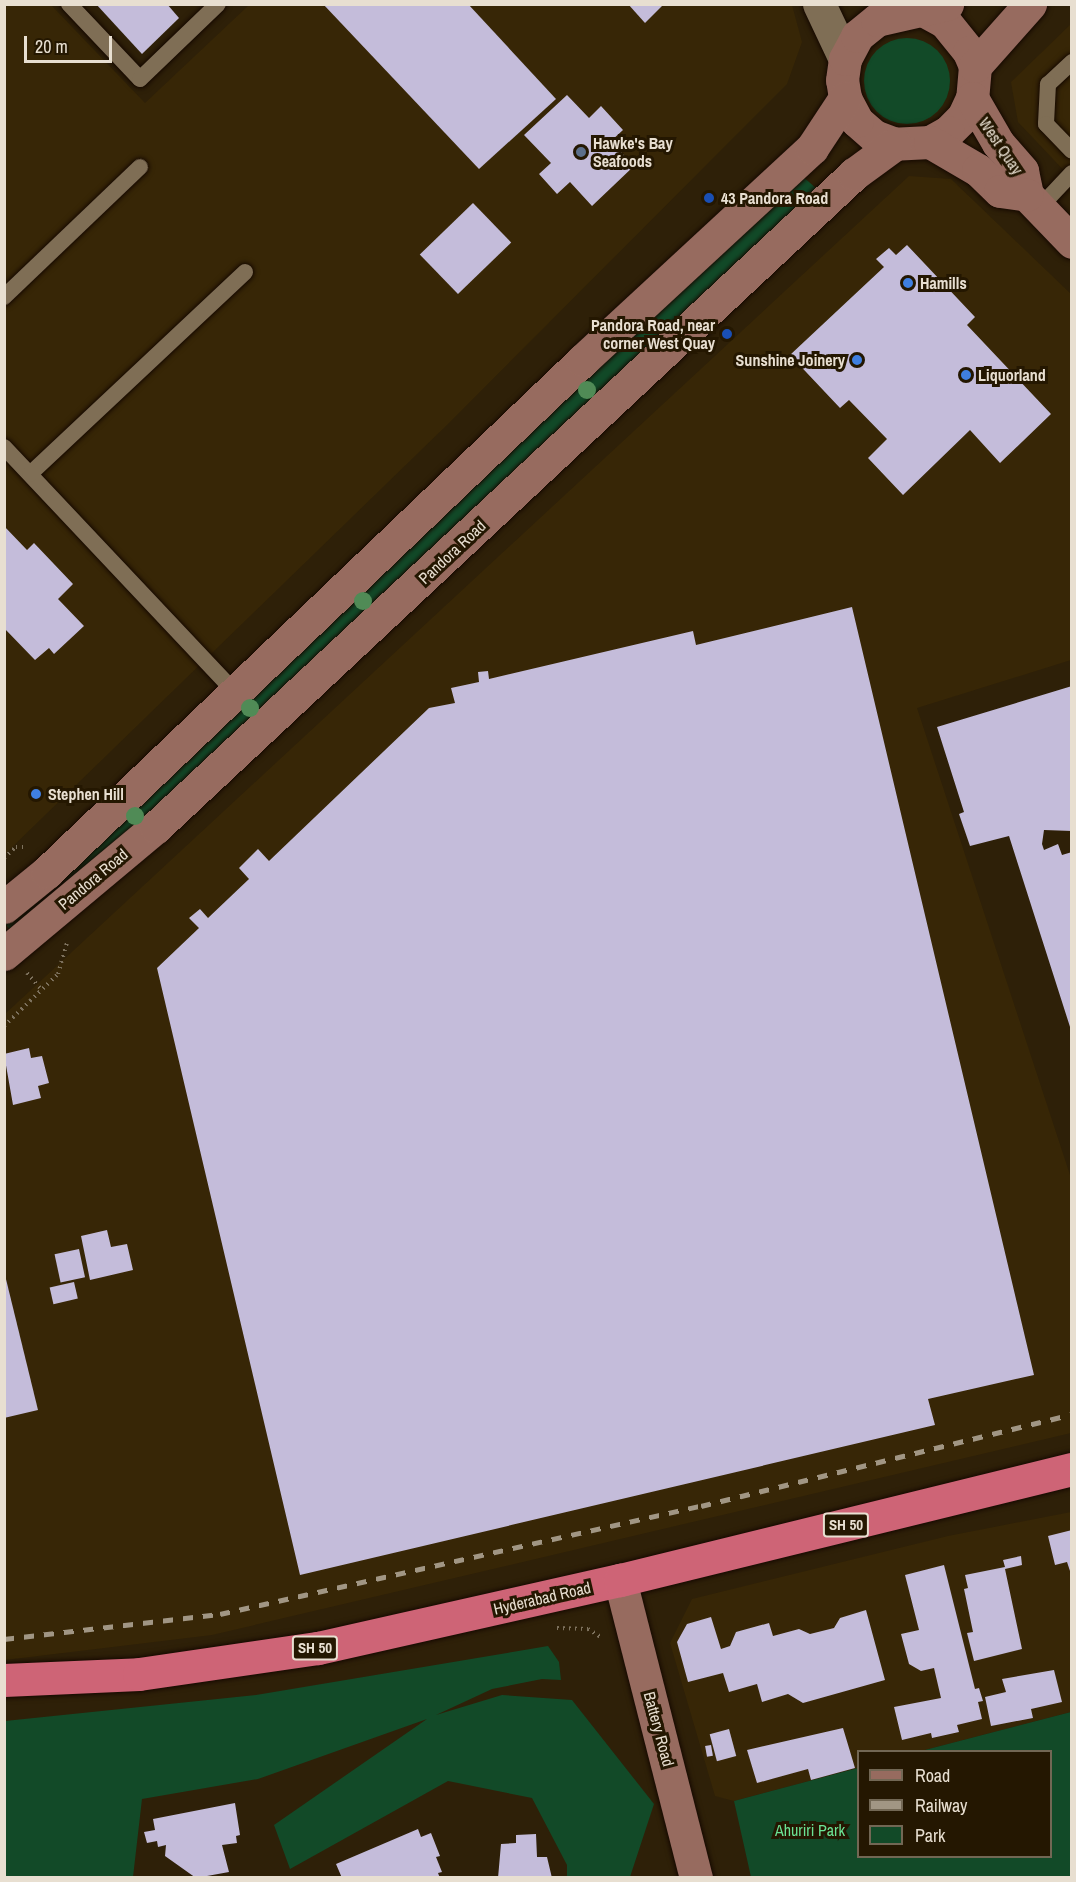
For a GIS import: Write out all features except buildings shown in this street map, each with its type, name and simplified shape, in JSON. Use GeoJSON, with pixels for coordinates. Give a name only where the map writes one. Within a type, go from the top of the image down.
{"type":"FeatureCollection","features":[{"type":"Feature","properties":{"kind":"highway","name":"Hyderabad Road"},"geometry":{"type":"LineString","coordinates":[[4,1680],[139,1674],[318,1648],[620,1580],[1071,1469]]}},
{"type":"Feature","properties":{"kind":"main road"},"geometry":{"type":"LineString","coordinates":[[975,66],[1030,4]]}},
{"type":"Feature","properties":{"kind":"main road"},"geometry":{"type":"LineString","coordinates":[[913,8],[945,22],[961,38],[975,66],[972,98],[963,117],[948,132],[930,142],[895,144],[874,136],[857,122],[845,98],[842,80],[845,59],[857,36],[870,25],[913,8]]}},
{"type":"Feature","properties":{"kind":"main road"},"geometry":{"type":"LineString","coordinates":[[4,907],[47,872],[812,148],[845,98]]}},
{"type":"Feature","properties":{"kind":"main road","name":"West Quay"},"geometry":{"type":"LineString","coordinates":[[972,98],[998,143],[1022,171],[1033,201],[1071,242]]}},
{"type":"Feature","properties":{"kind":"main road","name":"West Quay"},"geometry":{"type":"LineString","coordinates":[[930,142],[978,170],[1000,191],[1033,201]]}},
{"type":"Feature","properties":{"kind":"main road","name":"Pandora Road"},"geometry":{"type":"LineString","coordinates":[[4,954],[156,827],[854,174],[895,144]]}},
{"type":"Feature","properties":{"kind":"main road","name":"Battery Road"},"geometry":{"type":"LineString","coordinates":[[620,1580],[690,1874]]}},
{"type":"Feature","properties":{"kind":"street"},"geometry":{"type":"LineString","coordinates":[[819,4],[845,59]]}},
{"type":"Feature","properties":{"kind":"lane"},"geometry":{"type":"LineString","coordinates":[[69,4],[140,79],[218,4]]}},
{"type":"Feature","properties":{"kind":"lane"},"geometry":{"type":"LineString","coordinates":[[1071,62],[1048,84],[1046,124],[1071,151]]}},
{"type":"Feature","properties":{"kind":"lane"},"geometry":{"type":"LineString","coordinates":[[4,297],[140,167]]}},
{"type":"Feature","properties":{"kind":"lane"},"geometry":{"type":"LineString","coordinates":[[1033,201],[1071,173]]}},
{"type":"Feature","properties":{"kind":"lane"},"geometry":{"type":"LineString","coordinates":[[30,474],[245,272]]}},
{"type":"Feature","properties":{"kind":"lane"},"geometry":{"type":"LineString","coordinates":[[4,447],[235,692]]}},
{"type":"Feature","properties":{"kind":"path"},"geometry":{"type":"LineString","coordinates":[[4,858],[16,847],[29,847]]}},
{"type":"Feature","properties":{"kind":"path"},"geometry":{"type":"LineString","coordinates":[[4,1026],[58,974],[68,941]]}},
{"type":"Feature","properties":{"kind":"shaded area"},"geometry":{"type":"Polygon","coordinates":[[[5,5],[51,5],[145,103],[249,5],[792,5],[802,42],[787,84],[449,423],[5,854],[5,5]]]}},
{"type":"Feature","properties":{"kind":"shaded area"},"geometry":{"type":"Polygon","coordinates":[[[1071,24],[1071,178],[1018,122],[1011,82],[1071,24]]]}},
{"type":"Feature","properties":{"kind":"shaded area"},"geometry":{"type":"Polygon","coordinates":[[[909,176],[951,179],[1071,294],[1071,660],[917,708],[1071,1178],[1071,1433],[212,1635],[5,1660],[5,1014],[909,176]]]}},
{"type":"Feature","properties":{"kind":"shaded area"},"geometry":{"type":"Polygon","coordinates":[[[1071,1512],[1071,1712],[925,1750],[857,1750],[857,1768],[734,1801],[715,1796],[670,1643],[692,1599],[948,1536],[1071,1512]]]}},
{"type":"Feature","properties":{"kind":"green space"},"geometry":{"type":"Polygon","coordinates":[[[907,38],[924,41],[943,57],[947,64],[950,81],[947,98],[931,117],[924,121],[907,124],[890,121],[871,105],[867,98],[864,81],[867,64],[883,45],[890,41],[907,38]]]}},
{"type":"Feature","properties":{"kind":"green space"},"geometry":{"type":"Polygon","coordinates":[[[801,175],[817,189],[141,828],[12,933],[5,923],[801,175]]]}},
{"type":"Feature","properties":{"kind":"green space"},"geometry":{"type":"Polygon","coordinates":[[[548,1646],[559,1662],[561,1680],[542,1679],[492,1689],[436,1715],[502,1695],[572,1700],[654,1804],[630,1877],[567,1877],[567,1865],[532,1798],[448,1781],[290,1869],[274,1825],[427,1719],[258,1779],[142,1799],[133,1877],[5,1877],[5,1721],[256,1695],[548,1646]]]}},
{"type":"Feature","properties":{"kind":"green space","name":"Ahuriri Park"},"geometry":{"type":"Polygon","coordinates":[[[1071,1712],[1071,1877],[751,1877],[734,1801],[857,1768],[857,1858],[1052,1858],[1052,1750],[925,1750],[1071,1712]]]}},
{"type":"Feature","properties":{"kind":"railway"},"geometry":{"type":"LineString","coordinates":[[4,1639],[220,1614],[701,1506],[1072,1414]]}},
{"type":"Feature","properties":{"kind":"place","name":"Hawke's Bay Seafoods"},"geometry":{"type":"Point","coordinates":[581,152]}},
{"type":"Feature","properties":{"kind":"place","name":"43 Pandora Road"},"geometry":{"type":"Point","coordinates":[709,198]}},
{"type":"Feature","properties":{"kind":"place","name":"Hamills"},"geometry":{"type":"Point","coordinates":[908,283]}},
{"type":"Feature","properties":{"kind":"place","name":"Pandora Road, near corner West Quay"},"geometry":{"type":"Point","coordinates":[727,334]}},
{"type":"Feature","properties":{"kind":"place","name":"Sunshine Joinery"},"geometry":{"type":"Point","coordinates":[857,360]}},
{"type":"Feature","properties":{"kind":"place","name":"Liquorland"},"geometry":{"type":"Point","coordinates":[966,375]}},
{"type":"Feature","properties":{"kind":"place","name":"Stephen Hill"},"geometry":{"type":"Point","coordinates":[36,794]}}]}
